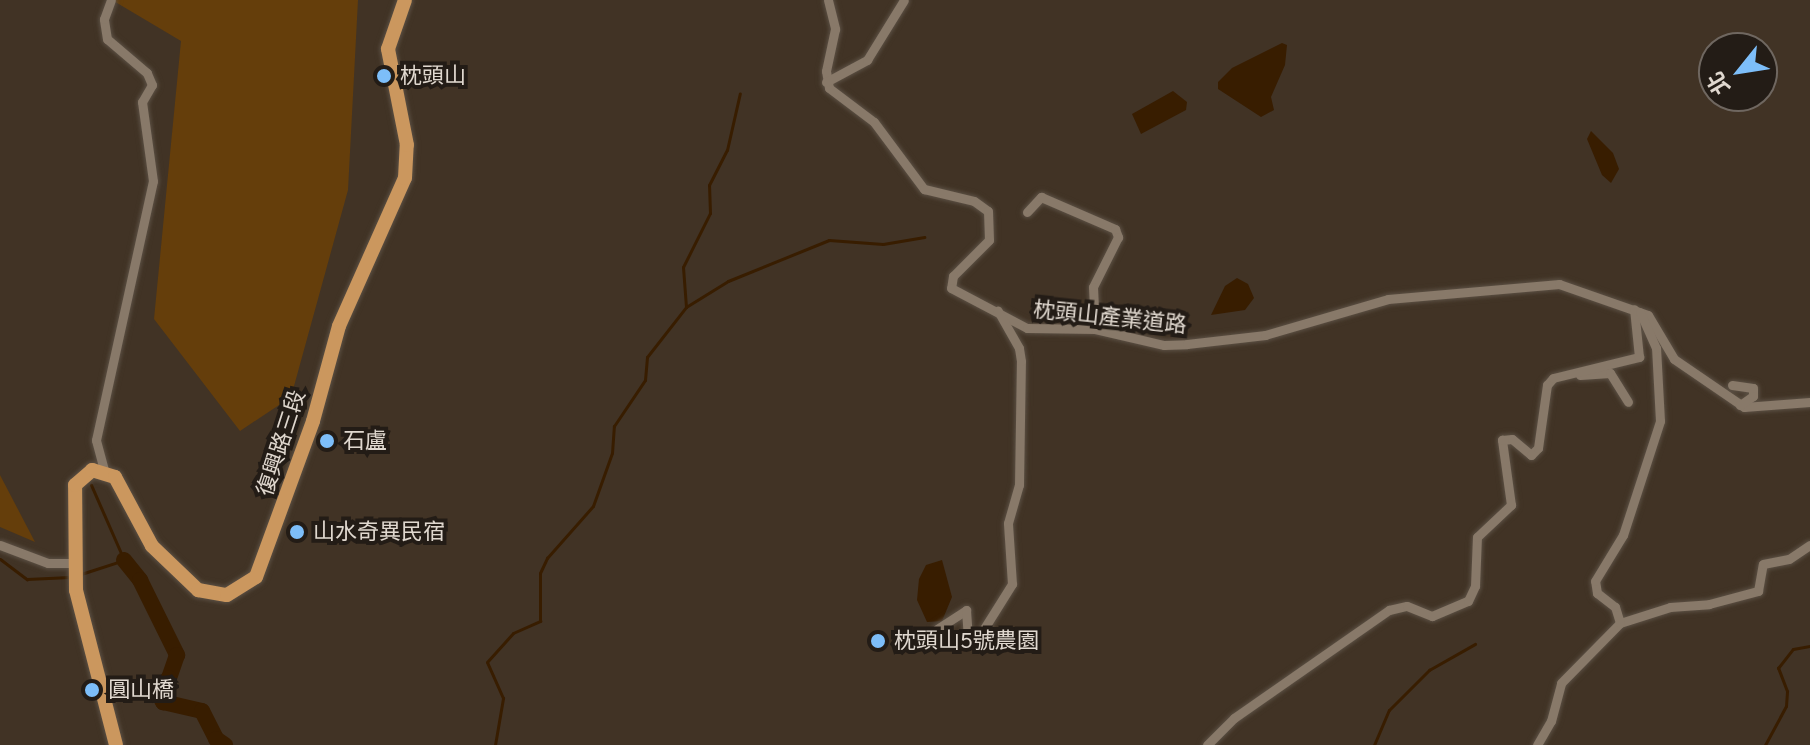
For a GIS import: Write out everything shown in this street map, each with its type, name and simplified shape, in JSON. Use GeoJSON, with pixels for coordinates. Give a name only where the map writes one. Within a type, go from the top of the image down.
{"type":"FeatureCollection","features":[{"type":"Feature","properties":{"kind":"main road","name":"復興路三段"},"geometry":{"type":"LineString","coordinates":[[104,470],[115,477],[152,546],[198,590],[227,595],[256,577],[313,421],[339,326],[405,178],[407,145],[388,49],[405,0]]}},
{"type":"Feature","properties":{"kind":"main road"},"geometry":{"type":"LineString","coordinates":[[104,470],[81,476],[75,485],[74,567],[76,590],[116,745]]}},
{"type":"Feature","properties":{"kind":"street"},"geometry":{"type":"LineString","coordinates":[[104,470],[96,440],[153,181],[142,102],[152,85],[147,73],[107,39],[104,19],[111,0]]}},
{"type":"Feature","properties":{"kind":"street"},"geometry":{"type":"LineString","coordinates":[[826,82],[835,29],[828,0]]}},
{"type":"Feature","properties":{"kind":"street"},"geometry":{"type":"LineString","coordinates":[[826,82],[867,60],[904,0]]}},
{"type":"Feature","properties":{"kind":"street","name":"枕頭山產業道路"},"geometry":{"type":"LineString","coordinates":[[826,82],[874,122],[924,189],[974,201],[988,211],[989,240],[950,282],[956,295],[1035,330],[1095,329],[1164,345],[1187,344],[1265,335],[1388,299],[1559,284],[1637,310]]}},
{"type":"Feature","properties":{"kind":"street"},"geometry":{"type":"LineString","coordinates":[[1027,212],[1041,197],[1115,229],[1118,237],[1093,287],[1095,329]]}},
{"type":"Feature","properties":{"kind":"street"},"geometry":{"type":"LineString","coordinates":[[1577,375],[1639,357],[1637,310]]}},
{"type":"Feature","properties":{"kind":"street"},"geometry":{"type":"LineString","coordinates":[[1637,310],[1654,321],[1674,359],[1740,405],[1751,409],[1810,402]]}},
{"type":"Feature","properties":{"kind":"street"},"geometry":{"type":"LineString","coordinates":[[1620,623],[1615,607],[1597,593],[1595,581],[1623,535],[1656,439],[1661,407],[1656,348],[1637,310]]}},
{"type":"Feature","properties":{"kind":"street"},"geometry":{"type":"LineString","coordinates":[[937,629],[966,610],[968,637],[975,643],[1012,584],[1008,531],[1019,485],[1021,361],[1019,348],[998,311]]}},
{"type":"Feature","properties":{"kind":"street"},"geometry":{"type":"LineString","coordinates":[[1207,745],[1234,718],[1389,610],[1407,606],[1432,616],[1468,601],[1475,586],[1477,537],[1511,505],[1502,440],[1508,437],[1527,454],[1535,452],[1547,385],[1553,378],[1610,373],[1628,402]]}},
{"type":"Feature","properties":{"kind":"street"},"geometry":{"type":"LineString","coordinates":[[1732,385],[1753,388],[1753,396],[1740,405]]}},
{"type":"Feature","properties":{"kind":"street"},"geometry":{"type":"LineString","coordinates":[[0,545],[48,563],[74,567]]}},
{"type":"Feature","properties":{"kind":"street"},"geometry":{"type":"LineString","coordinates":[[1537,745],[1551,721],[1561,683],[1620,623],[1677,605],[1709,604],[1758,591],[1763,564],[1789,559],[1810,545]]}},
{"type":"Feature","properties":{"kind":"shaded area"},"geometry":{"type":"Polygon","coordinates":[[[112,0],[358,0],[348,190],[291,397],[240,431],[154,319],[181,41],[112,0]]]}},
{"type":"Feature","properties":{"kind":"shaded area"},"geometry":{"type":"Polygon","coordinates":[[[1282,43],[1287,45],[1285,65],[1271,97],[1274,110],[1261,117],[1218,89],[1218,82],[1232,68],[1282,43]]]}},
{"type":"Feature","properties":{"kind":"shaded area"},"geometry":{"type":"Polygon","coordinates":[[[1173,91],[1187,102],[1186,110],[1141,134],[1132,114],[1173,91]]]}},
{"type":"Feature","properties":{"kind":"shaded area"},"geometry":{"type":"Polygon","coordinates":[[[1591,131],[1613,153],[1619,169],[1611,183],[1602,175],[1587,139],[1591,131]]]}},
{"type":"Feature","properties":{"kind":"shaded area"},"geometry":{"type":"Polygon","coordinates":[[[1237,278],[1248,284],[1254,298],[1245,310],[1211,315],[1225,286],[1237,278]]]}},
{"type":"Feature","properties":{"kind":"shaded area"},"geometry":{"type":"Polygon","coordinates":[[[0,475],[35,542],[0,527],[0,475]]]}},
{"type":"Feature","properties":{"kind":"shaded area"},"geometry":{"type":"Polygon","coordinates":[[[942,560],[952,597],[942,621],[927,622],[917,600],[919,579],[926,565],[942,560]]]}},
{"type":"Feature","properties":{"kind":"waterway"},"geometry":{"type":"LineString","coordinates":[[686,307],[683,267],[710,213],[709,185],[727,150],[740,93]]}},
{"type":"Feature","properties":{"kind":"waterway"},"geometry":{"type":"LineString","coordinates":[[495,745],[503,698],[487,662],[513,633],[540,621],[540,573],[547,558],[593,506],[612,453],[614,426],[645,380],[647,357],[686,307],[728,281],[829,240],[883,244],[924,237]]}},
{"type":"Feature","properties":{"kind":"waterway"},"geometry":{"type":"LineString","coordinates":[[81,574],[124,560],[91,485]]}},
{"type":"Feature","properties":{"kind":"waterway"},"geometry":{"type":"LineString","coordinates":[[0,559],[27,579],[70,577]]}},
{"type":"Feature","properties":{"kind":"waterway"},"geometry":{"type":"LineString","coordinates":[[124,560],[140,580],[177,655],[169,678],[157,691],[163,702],[202,711],[216,739],[225,745]]}},
{"type":"Feature","properties":{"kind":"waterway"},"geometry":{"type":"LineString","coordinates":[[1374,745],[1389,710],[1429,670],[1475,644]]}},
{"type":"Feature","properties":{"kind":"waterway"},"geometry":{"type":"LineString","coordinates":[[1765,745],[1786,706],[1787,691],[1778,668],[1793,649],[1810,646]]}},
{"type":"Feature","properties":{"kind":"place","name":"枕頭山"},"geometry":{"type":"Point","coordinates":[384,76]}},
{"type":"Feature","properties":{"kind":"place","name":"石盧"},"geometry":{"type":"Point","coordinates":[327,441]}},
{"type":"Feature","properties":{"kind":"place","name":"山水奇異民宿"},"geometry":{"type":"Point","coordinates":[297,532]}},
{"type":"Feature","properties":{"kind":"place","name":"枕頭山5號農園"},"geometry":{"type":"Point","coordinates":[878,641]}},
{"type":"Feature","properties":{"kind":"place","name":"圓山橋"},"geometry":{"type":"Point","coordinates":[92,690]}}]}
